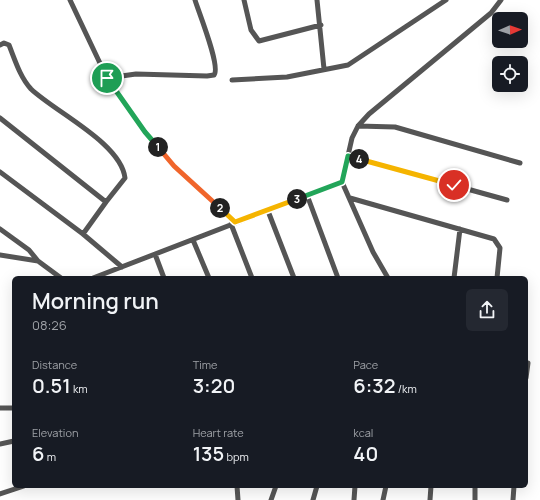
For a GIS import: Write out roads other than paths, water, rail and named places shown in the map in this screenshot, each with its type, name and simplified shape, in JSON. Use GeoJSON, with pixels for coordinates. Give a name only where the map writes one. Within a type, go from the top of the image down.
{"type":"FeatureCollection","features":[{"type":"Feature","properties":{"kind":"street"},"geometry":{"type":"LineString","coordinates":[[70,0],[107,78],[145,132],[174,166],[233,223],[251,276]]}},
{"type":"Feature","properties":{"kind":"street"},"geometry":{"type":"LineString","coordinates":[[107,78],[136,74],[214,75],[216,68],[214,57],[195,0]]}},
{"type":"Feature","properties":{"kind":"street"},"geometry":{"type":"LineString","coordinates":[[244,0],[251,30],[259,41],[321,26]]}},
{"type":"Feature","properties":{"kind":"street"},"geometry":{"type":"LineString","coordinates":[[317,0],[321,26],[324,69]]}},
{"type":"Feature","properties":{"kind":"street"},"geometry":{"type":"LineString","coordinates":[[232,80],[275,78],[341,67],[356,61],[404,26],[446,0]]}},
{"type":"Feature","properties":{"kind":"street"},"geometry":{"type":"LineString","coordinates":[[387,276],[366,239],[342,182],[352,138],[358,126],[369,114],[491,13],[501,0]]}},
{"type":"Feature","properties":{"kind":"street"},"geometry":{"type":"LineString","coordinates":[[0,45],[4,43],[9,45],[22,77],[33,90],[66,114],[110,150],[121,168],[124,178],[83,234]]}},
{"type":"Feature","properties":{"kind":"street"},"geometry":{"type":"LineString","coordinates":[[0,118],[106,202]]}},
{"type":"Feature","properties":{"kind":"street"},"geometry":{"type":"LineString","coordinates":[[358,126],[395,127],[520,163]]}},
{"type":"Feature","properties":{"kind":"street"},"geometry":{"type":"LineString","coordinates":[[348,156],[507,200]]}},
{"type":"Feature","properties":{"kind":"street"},"geometry":{"type":"LineString","coordinates":[[0,172],[83,234],[122,267]]}},
{"type":"Feature","properties":{"kind":"street"},"geometry":{"type":"LineString","coordinates":[[110,276],[122,267],[342,182]]}},
{"type":"Feature","properties":{"kind":"street"},"geometry":{"type":"LineString","coordinates":[[307,195],[337,276]]}},
{"type":"Feature","properties":{"kind":"street"},"geometry":{"type":"LineString","coordinates":[[350,198],[494,238],[500,248],[497,276]]}},
{"type":"Feature","properties":{"kind":"street"},"geometry":{"type":"LineString","coordinates":[[268,211],[293,276]]}},
{"type":"Feature","properties":{"kind":"street"},"geometry":{"type":"LineString","coordinates":[[0,229],[29,250],[38,261],[58,276]]}},
{"type":"Feature","properties":{"kind":"street"},"geometry":{"type":"LineString","coordinates":[[454,276],[460,229]]}},
{"type":"Feature","properties":{"kind":"street"},"geometry":{"type":"LineString","coordinates":[[193,240],[208,276]]}},
{"type":"Feature","properties":{"kind":"street"},"geometry":{"type":"LineString","coordinates":[[155,254],[163,276]]}},
{"type":"Feature","properties":{"kind":"street"},"geometry":{"type":"LineString","coordinates":[[0,255],[38,261]]}},
{"type":"Feature","properties":{"kind":"street"},"geometry":{"type":"LineString","coordinates":[[0,408],[12,408]]}},
{"type":"Feature","properties":{"kind":"street"},"geometry":{"type":"LineString","coordinates":[[0,444],[12,441]]}},
{"type":"Feature","properties":{"kind":"street"},"geometry":{"type":"LineString","coordinates":[[0,494],[18,488]]}},
{"type":"Feature","properties":{"kind":"street"},"geometry":{"type":"LineString","coordinates":[[237,488],[238,500]]}},
{"type":"Feature","properties":{"kind":"street"},"geometry":{"type":"LineString","coordinates":[[271,500],[275,488]]}},
{"type":"Feature","properties":{"kind":"street"},"geometry":{"type":"LineString","coordinates":[[313,500],[316,488]]}},
{"type":"Feature","properties":{"kind":"street"},"geometry":{"type":"LineString","coordinates":[[354,500],[355,488]]}},
{"type":"Feature","properties":{"kind":"street"},"geometry":{"type":"LineString","coordinates":[[383,500],[386,488]]}},
{"type":"Feature","properties":{"kind":"street"},"geometry":{"type":"LineString","coordinates":[[430,500],[431,488]]}},
{"type":"Feature","properties":{"kind":"street"},"geometry":{"type":"LineString","coordinates":[[475,488],[476,500]]}},
{"type":"Feature","properties":{"kind":"street"},"geometry":{"type":"LineString","coordinates":[[513,500],[514,488]]}}]}
